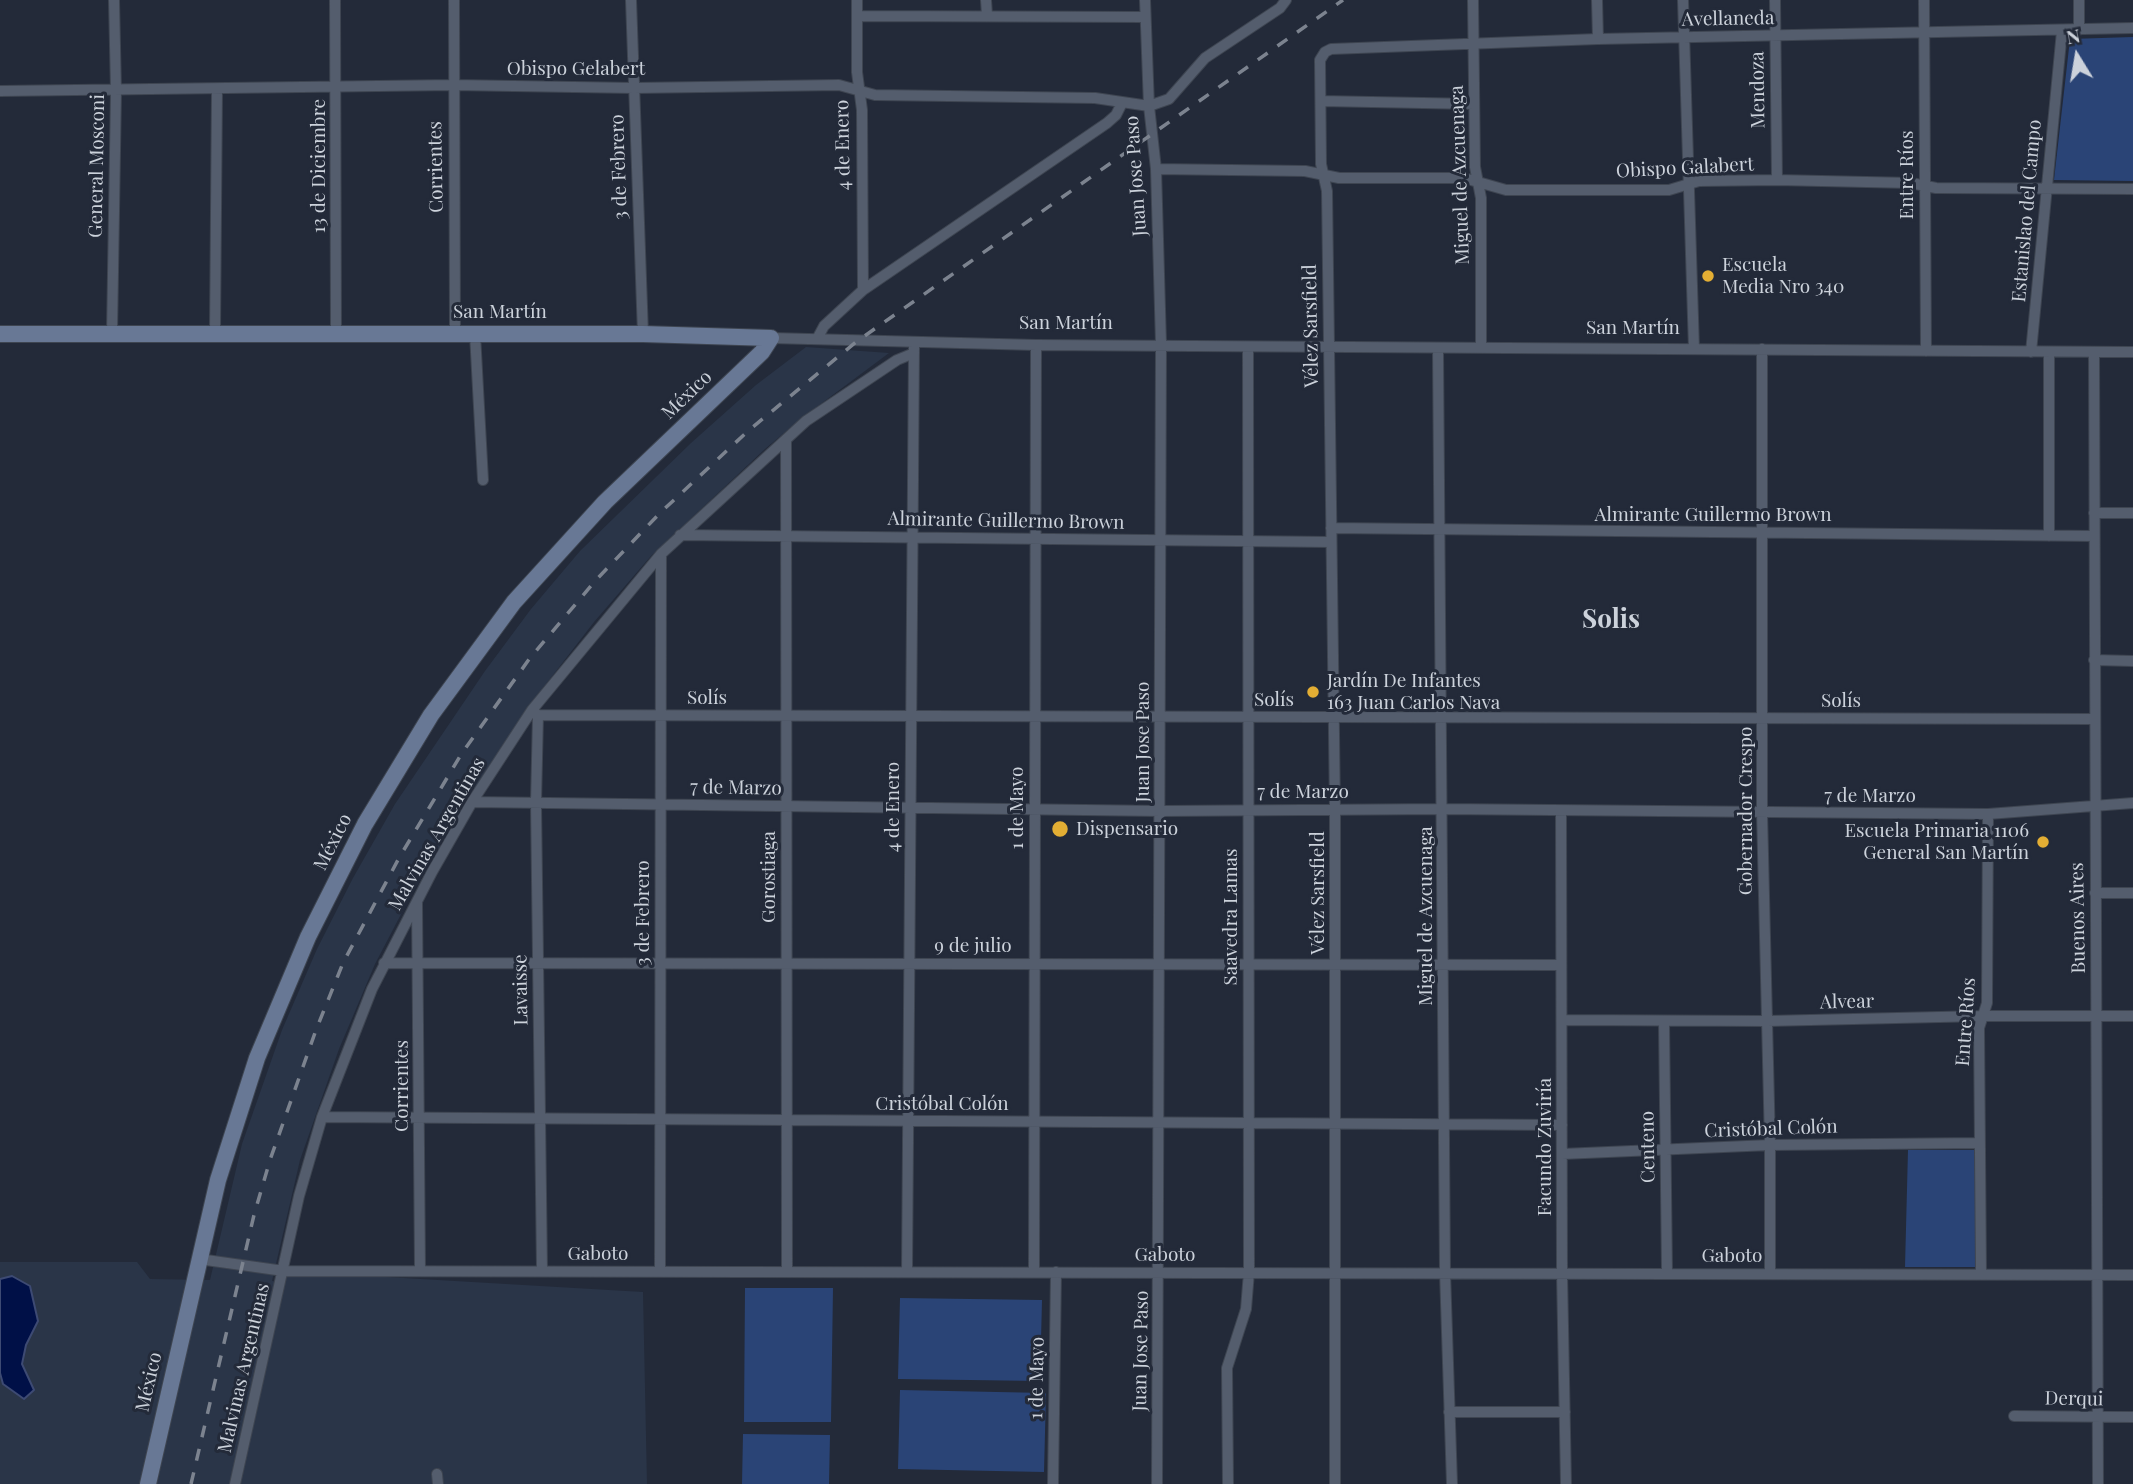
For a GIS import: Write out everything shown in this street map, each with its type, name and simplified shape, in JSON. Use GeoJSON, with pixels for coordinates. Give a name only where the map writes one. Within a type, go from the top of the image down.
{"type":"FeatureCollection","features":[{"type":"Feature","properties":{"kind":"street","name":"General Mosconi"},"geometry":{"type":"LineString","coordinates":[[112,333],[117,92],[114,0]]}},
{"type":"Feature","properties":{"kind":"street","name":"13 de Diciembre"},"geometry":{"type":"LineString","coordinates":[[335,0],[336,333]]}},
{"type":"Feature","properties":{"kind":"street","name":"Corrientes"},"geometry":{"type":"LineString","coordinates":[[454,0],[455,333]]}},
{"type":"Feature","properties":{"kind":"street","name":"3 de Febrero"},"geometry":{"type":"LineString","coordinates":[[631,0],[643,334]]}},
{"type":"Feature","properties":{"kind":"street","name":"4 de Enero"},"geometry":{"type":"LineString","coordinates":[[857,0],[857,72],[863,110],[863,290]]}},
{"type":"Feature","properties":{"kind":"street"},"geometry":{"type":"LineString","coordinates":[[986,0],[987,15]]}},
{"type":"Feature","properties":{"kind":"street","name":"Juan Jose Paso"},"geometry":{"type":"LineString","coordinates":[[1145,0],[1149,106],[1156,169],[1161,344],[1157,1484]]}},
{"type":"Feature","properties":{"kind":"street"},"geometry":{"type":"LineString","coordinates":[[1149,106],[1169,99],[1205,58],[1280,8],[1286,0]]}},
{"type":"Feature","properties":{"kind":"street","name":"Miguel de Azcuenaga"},"geometry":{"type":"LineString","coordinates":[[1474,0],[1475,167],[1481,198],[1482,348]]}},
{"type":"Feature","properties":{"kind":"street"},"geometry":{"type":"LineString","coordinates":[[1597,0],[1598,39]]}},
{"type":"Feature","properties":{"kind":"street"},"geometry":{"type":"LineString","coordinates":[[1683,0],[1694,349]]}},
{"type":"Feature","properties":{"kind":"street","name":"Mendoza"},"geometry":{"type":"LineString","coordinates":[[1775,0],[1777,180]]}},
{"type":"Feature","properties":{"kind":"street","name":"Entre Ríos"},"geometry":{"type":"LineString","coordinates":[[1924,0],[1926,351]]}},
{"type":"Feature","properties":{"kind":"street"},"geometry":{"type":"LineString","coordinates":[[2079,0],[2079,30]]}},
{"type":"Feature","properties":{"kind":"street"},"geometry":{"type":"LineString","coordinates":[[858,16],[1145,17]]}},
{"type":"Feature","properties":{"kind":"street","name":"Avellaneda"},"geometry":{"type":"LineString","coordinates":[[1325,52],[1331,49],[1598,39],[2133,28]]}},
{"type":"Feature","properties":{"kind":"street","name":"Estanislao del Campo"},"geometry":{"type":"LineString","coordinates":[[2031,352],[2062,31]]}},
{"type":"Feature","properties":{"kind":"street","name":"Vélez Sarsfield"},"geometry":{"type":"LineString","coordinates":[[1325,52],[1320,60],[1321,164],[1327,191],[1335,810],[1335,1484]]}},
{"type":"Feature","properties":{"kind":"street","name":"Obispo Gelabert"},"geometry":{"type":"LineString","coordinates":[[0,91],[839,85],[875,96],[1095,98],[1149,106]]}},
{"type":"Feature","properties":{"kind":"street"},"geometry":{"type":"LineString","coordinates":[[215,332],[217,90]]}},
{"type":"Feature","properties":{"kind":"street"},"geometry":{"type":"LineString","coordinates":[[1321,102],[1474,104]]}},
{"type":"Feature","properties":{"kind":"street"},"geometry":{"type":"LineString","coordinates":[[817,339],[824,326],[863,290],[1107,123],[1116,115],[1122,103]]}},
{"type":"Feature","properties":{"kind":"street","name":"Obispo Galabert"},"geometry":{"type":"LineString","coordinates":[[1156,169],[1305,171],[1339,178],[1464,178],[1506,190],[1669,190],[1699,181],[1777,180],[1924,185],[1937,188],[2133,189]]}},
{"type":"Feature","properties":{"kind":"street","name":"San Martín"},"geometry":{"type":"LineString","coordinates":[[0,334],[643,334],[817,339],[914,348],[1161,344],[1438,349],[2133,352]]}},
{"type":"Feature","properties":{"kind":"street"},"geometry":{"type":"LineString","coordinates":[[475,334],[484,480]]}},
{"type":"Feature","properties":{"kind":"street","name":"México"},"geometry":{"type":"LineString","coordinates":[[148,1484],[219,1180],[257,1058],[308,937],[365,824],[431,715],[514,602],[605,502],[762,352],[771,338]]}},
{"type":"Feature","properties":{"kind":"street","name":"1 de Mayo"},"geometry":{"type":"LineString","coordinates":[[1034,1272],[1036,345]]}},
{"type":"Feature","properties":{"kind":"street","name":"Saavedra Lamas"},"geometry":{"type":"LineString","coordinates":[[1228,1484],[1227,1368],[1246,1309],[1249,1272],[1248,347]]}},
{"type":"Feature","properties":{"kind":"street","name":"4 de Enero"},"geometry":{"type":"LineString","coordinates":[[907,1272],[914,348]]}},
{"type":"Feature","properties":{"kind":"street","name":"Malvinas Argentinas"},"geometry":{"type":"LineString","coordinates":[[235,1484],[299,1196],[322,1117],[340,1066],[384,963],[472,802],[535,713],[661,554],[806,421],[914,348]]}},
{"type":"Feature","properties":{"kind":"street","name":"Miguel de Azcuenaga"},"geometry":{"type":"LineString","coordinates":[[1438,349],[1445,1272],[1452,1484]]}},
{"type":"Feature","properties":{"kind":"street","name":"Gobernador Crespo"},"geometry":{"type":"LineString","coordinates":[[1762,349],[1762,812],[1770,1145],[1770,1273]]}},
{"type":"Feature","properties":{"kind":"street"},"geometry":{"type":"LineString","coordinates":[[2049,352],[2049,536]]}},
{"type":"Feature","properties":{"kind":"street","name":"Buenos Aires"},"geometry":{"type":"LineString","coordinates":[[2094,352],[2098,1484]]}},
{"type":"Feature","properties":{"kind":"street","name":"Gorostiaga"},"geometry":{"type":"LineString","coordinates":[[786,440],[788,1272]]}},
{"type":"Feature","properties":{"kind":"street"},"geometry":{"type":"LineString","coordinates":[[2094,513],[2133,513]]}},
{"type":"Feature","properties":{"kind":"street","name":"Almirante Guillermo Brown"},"geometry":{"type":"LineString","coordinates":[[1331,528],[2094,536]]}},
{"type":"Feature","properties":{"kind":"street","name":"Almirante Guillermo Brown"},"geometry":{"type":"LineString","coordinates":[[680,535],[1331,542]]}},
{"type":"Feature","properties":{"kind":"street","name":"3 de Febrero"},"geometry":{"type":"LineString","coordinates":[[660,1272],[661,554]]}},
{"type":"Feature","properties":{"kind":"street"},"geometry":{"type":"LineString","coordinates":[[2094,660],[2133,661]]}},
{"type":"Feature","properties":{"kind":"street","name":"Solís"},"geometry":{"type":"LineString","coordinates":[[535,713],[662,716],[2094,719]]}},
{"type":"Feature","properties":{"kind":"street","name":"Lavaisse"},"geometry":{"type":"LineString","coordinates":[[535,713],[541,1271]]}},
{"type":"Feature","properties":{"kind":"street","name":"7 de Marzo"},"geometry":{"type":"LineString","coordinates":[[472,802],[1161,811],[1443,809],[1988,814],[2133,803]]}},
{"type":"Feature","properties":{"kind":"street","name":"Facundo Zuviría"},"geometry":{"type":"LineString","coordinates":[[1561,811],[1562,1273],[1566,1484]]}},
{"type":"Feature","properties":{"kind":"street","name":"Entre Ríos"},"geometry":{"type":"LineString","coordinates":[[1981,1274],[1979,1028],[1987,1003],[1988,814]]}},
{"type":"Feature","properties":{"kind":"street"},"geometry":{"type":"LineString","coordinates":[[2095,893],[2133,893]]}},
{"type":"Feature","properties":{"kind":"street","name":"Corrientes"},"geometry":{"type":"LineString","coordinates":[[417,900],[420,1271]]}},
{"type":"Feature","properties":{"kind":"street","name":"9 de julio"},"geometry":{"type":"LineString","coordinates":[[384,963],[1561,965]]}},
{"type":"Feature","properties":{"kind":"street","name":"Alvear"},"geometry":{"type":"LineString","coordinates":[[1563,1020],[1767,1021],[2133,1016]]}},
{"type":"Feature","properties":{"kind":"street","name":"Centeno"},"geometry":{"type":"LineString","coordinates":[[1664,1021],[1667,1273]]}},
{"type":"Feature","properties":{"kind":"street","name":"Cristóbal Colón"},"geometry":{"type":"LineString","coordinates":[[322,1117],[1562,1125]]}},
{"type":"Feature","properties":{"kind":"street","name":"Cristóbal Colón"},"geometry":{"type":"LineString","coordinates":[[1562,1154],[1770,1145],[1980,1143]]}},
{"type":"Feature","properties":{"kind":"street","name":"Gaboto"},"geometry":{"type":"LineString","coordinates":[[199,1259],[284,1271],[2133,1275]]}},
{"type":"Feature","properties":{"kind":"street","name":"1 de Mayo"},"geometry":{"type":"LineString","coordinates":[[1054,1484],[1056,1272]]}},
{"type":"Feature","properties":{"kind":"street"},"geometry":{"type":"LineString","coordinates":[[1449,1412],[1565,1412]]}},
{"type":"Feature","properties":{"kind":"street","name":"Derqui"},"geometry":{"type":"LineString","coordinates":[[2014,1416],[2133,1418]]}},
{"type":"Feature","properties":{"kind":"shaded area"},"geometry":{"type":"Polygon","coordinates":[[[2133,37],[2133,181],[2054,180],[2070,39],[2133,37]]]}},
{"type":"Feature","properties":{"kind":"shaded area"},"geometry":{"type":"Polygon","coordinates":[[[806,347],[889,353],[765,449],[651,556],[594,622],[543,688],[482,776],[410,897],[375,964],[339,1049],[300,1160],[272,1281],[281,1282],[284,1271],[643,1292],[647,1484],[0,1484],[0,1262],[137,1262],[150,1279],[210,1280],[242,1144],[282,1030],[317,949],[395,804],[485,671],[531,609],[580,551],[691,443],[756,385],[806,347]]]}},
{"type":"Feature","properties":{"kind":"shaded area"},"geometry":{"type":"Polygon","coordinates":[[[1908,1150],[1975,1150],[1977,1267],[1905,1267],[1908,1150]]]}},
{"type":"Feature","properties":{"kind":"shaded area"},"geometry":{"type":"Polygon","coordinates":[[[12,1276],[30,1286],[38,1321],[26,1345],[22,1364],[34,1390],[24,1399],[3,1384],[0,1373],[0,1279],[12,1276]]]}},
{"type":"Feature","properties":{"kind":"shaded area"},"geometry":{"type":"Polygon","coordinates":[[[745,1288],[833,1288],[831,1422],[744,1422],[745,1288]]]}},
{"type":"Feature","properties":{"kind":"shaded area"},"geometry":{"type":"Polygon","coordinates":[[[900,1298],[1042,1300],[1040,1381],[898,1379],[900,1298]]]}},
{"type":"Feature","properties":{"kind":"shaded area"},"geometry":{"type":"Polygon","coordinates":[[[900,1390],[1046,1393],[1044,1472],[898,1469],[900,1390]]]}},
{"type":"Feature","properties":{"kind":"shaded area"},"geometry":{"type":"Polygon","coordinates":[[[743,1434],[830,1435],[829,1484],[742,1484],[743,1434]]]}},
{"type":"Feature","properties":{"kind":"railway"},"geometry":{"type":"LineString","coordinates":[[191,1484],[254,1215],[270,1160],[343,963],[399,858],[462,753],[530,658],[596,580],[660,513],[748,431],[856,342],[1343,0]]}},
{"type":"Feature","properties":{"kind":"place","name":"Escuela Media Nro 340"},"geometry":{"type":"Point","coordinates":[1708,276]}},
{"type":"Feature","properties":{"kind":"place","name":"Jardín De Infantes 163 Juan Carlos Nava"},"geometry":{"type":"Point","coordinates":[1313,692]}},
{"type":"Feature","properties":{"kind":"place","name":"Dispensario"},"geometry":{"type":"Point","coordinates":[1060,829]}},
{"type":"Feature","properties":{"kind":"place","name":"Escuela Primaria 1106 General San Martín"},"geometry":{"type":"Point","coordinates":[2043,842]}},
{"type":"Feature","properties":{"kind":"district","name":"Solis"},"geometry":{"type":"Point","coordinates":[1611,620]}}]}
